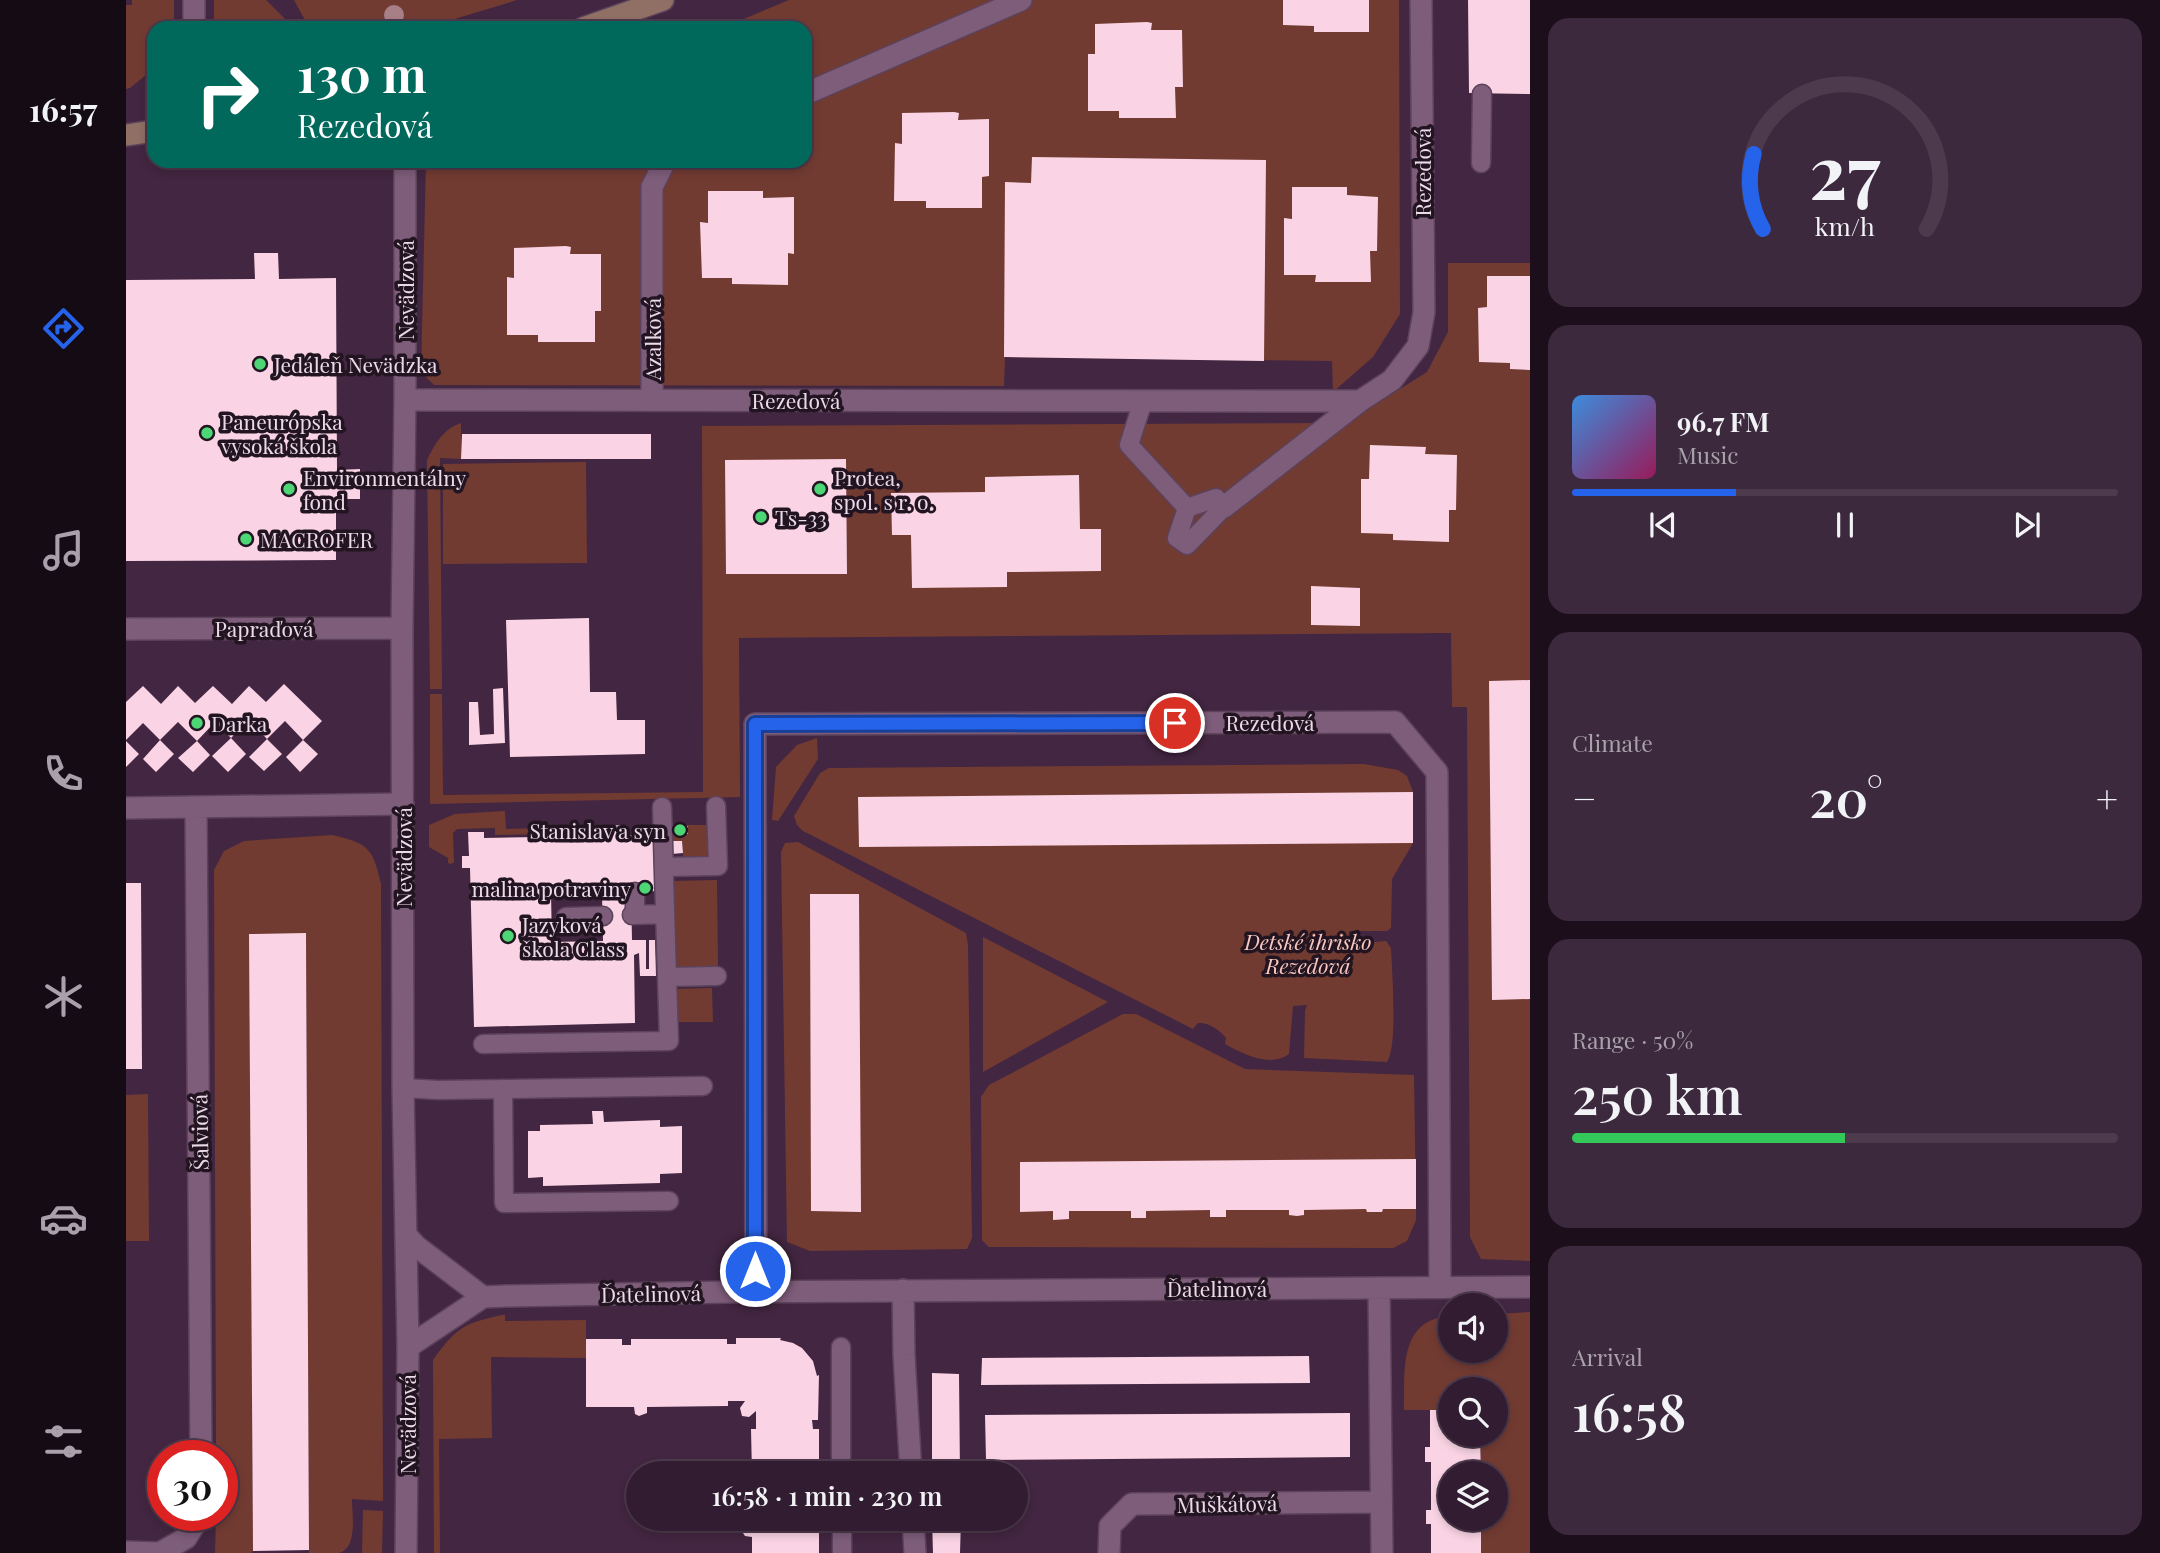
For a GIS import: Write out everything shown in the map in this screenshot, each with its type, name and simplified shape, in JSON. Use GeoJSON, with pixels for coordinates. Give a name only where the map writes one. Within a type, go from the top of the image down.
{"type":"FeatureCollection","features":[{"type":"Feature","properties":{"kind":"main road"},"geometry":{"type":"LineString","coordinates":[[603,21],[663,0]]}},
{"type":"Feature","properties":{"kind":"main road"},"geometry":{"type":"LineString","coordinates":[[126,135],[147,132]]}},
{"type":"Feature","properties":{"kind":"street"},"geometry":{"type":"LineString","coordinates":[[194,0],[194,21]]}},
{"type":"Feature","properties":{"kind":"street"},"geometry":{"type":"LineString","coordinates":[[812,91],[1021,0]]}},
{"type":"Feature","properties":{"kind":"street","name":"Rezedová"},"geometry":{"type":"LineString","coordinates":[[1224,507],[1360,401],[1392,380],[1418,346],[1424,312],[1421,0]]}},
{"type":"Feature","properties":{"kind":"street","name":"Nevädzová"},"geometry":{"type":"LineString","coordinates":[[405,168],[402,628],[403,1088],[408,1347],[406,1553]]}},
{"type":"Feature","properties":{"kind":"street","name":"Azalková"},"geometry":{"type":"LineString","coordinates":[[405,400],[652,399],[653,187],[662,168]]}},
{"type":"Feature","properties":{"kind":"street","name":"Rezedová"},"geometry":{"type":"LineString","coordinates":[[652,399],[1360,401]]}},
{"type":"Feature","properties":{"kind":"street","name":"Papraďová"},"geometry":{"type":"LineString","coordinates":[[126,629],[402,628]]}},
{"type":"Feature","properties":{"kind":"street","name":"Rezedová"},"geometry":{"type":"LineString","coordinates":[[756,1292],[755,724],[1395,722],[1437,772],[1440,1287]]}},
{"type":"Feature","properties":{"kind":"street"},"geometry":{"type":"LineString","coordinates":[[126,808],[403,804]]}},
{"type":"Feature","properties":{"kind":"street","name":"Šalviová"},"geometry":{"type":"LineString","coordinates":[[195,809],[201,1440]]}},
{"type":"Feature","properties":{"kind":"street"},"geometry":{"type":"LineString","coordinates":[[406,1235],[416,1246],[483,1297],[408,1347]]}},
{"type":"Feature","properties":{"kind":"street","name":"Ďatelinová"},"geometry":{"type":"LineString","coordinates":[[483,1297],[903,1290],[1530,1287]]}},
{"type":"Feature","properties":{"kind":"street"},"geometry":{"type":"LineString","coordinates":[[1379,1288],[1382,1553]]}},
{"type":"Feature","properties":{"kind":"street"},"geometry":{"type":"LineString","coordinates":[[903,1290],[910,1461]]}},
{"type":"Feature","properties":{"kind":"street","name":"Muškátová"},"geometry":{"type":"LineString","coordinates":[[1109,1553],[1110,1526],[1132,1504],[1381,1502]]}},
{"type":"Feature","properties":{"kind":"street"},"geometry":{"type":"LineString","coordinates":[[126,1552],[160,1553],[186,1538],[190,1531]]}},
{"type":"Feature","properties":{"kind":"street"},"geometry":{"type":"LineString","coordinates":[[914,1531],[915,1553]]}},
{"type":"Feature","properties":{"kind":"lane"},"geometry":{"type":"LineString","coordinates":[[1481,163],[1482,93]]}},
{"type":"Feature","properties":{"kind":"lane"},"geometry":{"type":"LineString","coordinates":[[1143,401],[1129,445],[1187,508]]}},
{"type":"Feature","properties":{"kind":"lane"},"geometry":{"type":"LineString","coordinates":[[1216,498],[1224,507],[1187,545],[1177,538],[1187,508],[1216,498]]}},
{"type":"Feature","properties":{"kind":"lane"},"geometry":{"type":"LineString","coordinates":[[664,867],[718,866],[716,806]]}},
{"type":"Feature","properties":{"kind":"lane"},"geometry":{"type":"LineString","coordinates":[[483,1044],[669,1041],[662,807]]}},
{"type":"Feature","properties":{"kind":"lane"},"geometry":{"type":"LineString","coordinates":[[635,892],[633,915],[665,914]]}},
{"type":"Feature","properties":{"kind":"lane"},"geometry":{"type":"LineString","coordinates":[[566,918],[603,916]]}},
{"type":"Feature","properties":{"kind":"lane"},"geometry":{"type":"LineString","coordinates":[[667,977],[717,976]]}},
{"type":"Feature","properties":{"kind":"lane"},"geometry":{"type":"LineString","coordinates":[[403,1088],[704,1087]]}},
{"type":"Feature","properties":{"kind":"lane"},"geometry":{"type":"LineString","coordinates":[[503,1089],[504,1203],[668,1201]]}},
{"type":"Feature","properties":{"kind":"lane"},"geometry":{"type":"LineString","coordinates":[[841,1347],[841,1461]]}},
{"type":"Feature","properties":{"kind":"lane"},"geometry":{"type":"LineString","coordinates":[[842,1531],[842,1553]]}},
{"type":"Feature","properties":{"kind":"green space"},"geometry":{"type":"Polygon","coordinates":[[[132,0],[174,0],[174,21],[147,21],[146,75],[126,89],[126,5],[132,5],[132,0]]]}},
{"type":"Feature","properties":{"kind":"green space"},"geometry":{"type":"Polygon","coordinates":[[[214,0],[266,0],[287,21],[214,21],[214,0]]]}},
{"type":"Feature","properties":{"kind":"green space"},"geometry":{"type":"Polygon","coordinates":[[[294,0],[517,0],[448,21],[305,21],[294,0]]]}},
{"type":"Feature","properties":{"kind":"green space"},"geometry":{"type":"Polygon","coordinates":[[[789,0],[1399,0],[1400,314],[1373,357],[1333,392],[1332,361],[1005,357],[1004,386],[434,385],[421,372],[426,168],[812,168],[812,21],[739,21],[789,0]]]}},
{"type":"Feature","properties":{"kind":"green space"},"geometry":{"type":"Polygon","coordinates":[[[1448,263],[1530,263],[1530,1261],[1481,1259],[1470,1237],[1467,707],[1452,707],[1451,633],[739,638],[740,797],[430,804],[430,694],[442,694],[443,795],[703,792],[702,426],[1346,423],[1427,372],[1448,332],[1448,263]]]}},
{"type":"Feature","properties":{"kind":"green space"},"geometry":{"type":"Polygon","coordinates":[[[461,423],[461,459],[440,458],[442,689],[430,689],[427,460],[444,433],[461,423]]]}},
{"type":"Feature","properties":{"kind":"green space"},"geometry":{"type":"Polygon","coordinates":[[[586,462],[587,563],[443,564],[443,464],[586,462]]]}},
{"type":"Feature","properties":{"kind":"green space"},"geometry":{"type":"Polygon","coordinates":[[[817,738],[818,759],[778,821],[772,820],[776,767],[797,745],[817,738]]]}},
{"type":"Feature","properties":{"kind":"green space","name":"Detské ihrisko Rezedová"},"geometry":{"type":"Polygon","coordinates":[[[1364,764],[1398,770],[1407,776],[1413,792],[1413,843],[1392,879],[1391,928],[1387,931],[1349,931],[1349,944],[1386,941],[1391,948],[1393,1025],[1387,1062],[1304,1058],[1307,1005],[1293,1006],[1289,1054],[1274,1060],[1248,1055],[1225,1044],[1226,1038],[1214,1027],[1198,1023],[1193,1029],[803,831],[794,816],[820,773],[829,768],[1364,764]]]}},
{"type":"Feature","properties":{"kind":"green space"},"geometry":{"type":"Polygon","coordinates":[[[505,811],[506,829],[599,826],[601,833],[495,835],[495,828],[457,829],[453,833],[454,862],[451,864],[448,863],[448,858],[429,847],[429,825],[455,814],[505,811]]]}},
{"type":"Feature","properties":{"kind":"green space"},"geometry":{"type":"Polygon","coordinates":[[[670,825],[711,825],[711,856],[683,857],[682,841],[670,841],[670,825]]]}},
{"type":"Feature","properties":{"kind":"green space"},"geometry":{"type":"Polygon","coordinates":[[[332,835],[354,841],[371,855],[381,884],[383,1501],[352,1499],[353,1530],[349,1545],[339,1553],[309,1553],[306,934],[250,934],[253,1551],[215,1553],[216,1531],[238,1531],[238,1440],[216,1440],[214,870],[224,851],[244,841],[332,835]]]}},
{"type":"Feature","properties":{"kind":"green space"},"geometry":{"type":"Polygon","coordinates":[[[798,842],[966,933],[972,1238],[967,1249],[810,1251],[787,1242],[781,852],[785,843],[798,842]]]}},
{"type":"Feature","properties":{"kind":"green space"},"geometry":{"type":"Polygon","coordinates":[[[717,880],[718,966],[674,968],[672,881],[717,880]]]}},
{"type":"Feature","properties":{"kind":"green space"},"geometry":{"type":"Polygon","coordinates":[[[983,937],[1108,1002],[983,1072],[983,937]]]}},
{"type":"Feature","properties":{"kind":"green space"},"geometry":{"type":"Polygon","coordinates":[[[712,988],[713,1022],[676,1022],[674,989],[712,988]]]}},
{"type":"Feature","properties":{"kind":"green space"},"geometry":{"type":"Polygon","coordinates":[[[1123,1014],[1136,1014],[1245,1069],[1414,1075],[1416,1220],[1407,1241],[1393,1248],[989,1247],[982,1240],[981,1097],[989,1085],[1123,1014]]]}},
{"type":"Feature","properties":{"kind":"green space"},"geometry":{"type":"Polygon","coordinates":[[[148,1094],[149,1241],[126,1241],[126,1095],[148,1094]]]}},
{"type":"Feature","properties":{"kind":"green space"},"geometry":{"type":"Polygon","coordinates":[[[1530,1312],[1530,1553],[1481,1553],[1481,1531],[1508,1531],[1508,1461],[1481,1461],[1480,1447],[1508,1447],[1508,1377],[1438,1377],[1438,1410],[1404,1410],[1405,1364],[1413,1337],[1421,1326],[1438,1318],[1438,1363],[1508,1363],[1508,1313],[1530,1312]]]}},
{"type":"Feature","properties":{"kind":"green space"},"geometry":{"type":"Polygon","coordinates":[[[505,1315],[505,1321],[586,1320],[586,1358],[491,1357],[492,1438],[439,1439],[440,1553],[434,1553],[433,1360],[462,1328],[505,1315]]]}},
{"type":"Feature","properties":{"kind":"green space"},"geometry":{"type":"Polygon","coordinates":[[[363,1510],[383,1511],[382,1553],[362,1553],[363,1510]]]}},
{"type":"Feature","properties":{"kind":"building"},"geometry":{"type":"Polygon","coordinates":[[[1283,0],[1369,0],[1369,32],[1314,32],[1314,26],[1283,25],[1283,0]]]}},
{"type":"Feature","properties":{"kind":"building"},"geometry":{"type":"Polygon","coordinates":[[[1468,0],[1530,0],[1530,94],[1469,93],[1468,0]]]}},
{"type":"Feature","properties":{"kind":"building"},"geometry":{"type":"Polygon","coordinates":[[[1152,23],[1151,30],[1182,30],[1183,87],[1175,87],[1176,118],[1119,118],[1119,111],[1088,111],[1088,54],[1095,54],[1095,24],[1152,23]]]}},
{"type":"Feature","properties":{"kind":"building"},"geometry":{"type":"Polygon","coordinates":[[[902,113],[959,113],[958,120],[989,119],[989,176],[982,177],[982,208],[926,208],[926,201],[894,201],[895,143],[902,144],[902,113]]]}},
{"type":"Feature","properties":{"kind":"building"},"geometry":{"type":"Polygon","coordinates":[[[1032,157],[1266,160],[1264,361],[1004,357],[1005,182],[1031,183],[1032,157]]]}},
{"type":"Feature","properties":{"kind":"building"},"geometry":{"type":"Polygon","coordinates":[[[1292,187],[1347,187],[1347,195],[1378,197],[1377,251],[1370,251],[1371,282],[1315,282],[1316,275],[1284,275],[1284,218],[1292,219],[1292,187]]]}},
{"type":"Feature","properties":{"kind":"building"},"geometry":{"type":"Polygon","coordinates":[[[708,191],[763,191],[763,198],[794,197],[794,254],[788,253],[788,285],[732,284],[732,278],[702,278],[700,222],[708,223],[708,191]]]}},
{"type":"Feature","properties":{"kind":"building"},"geometry":{"type":"Polygon","coordinates":[[[571,247],[570,254],[601,254],[601,311],[595,311],[595,342],[538,342],[538,335],[507,335],[507,277],[514,278],[514,248],[571,247]]]}},
{"type":"Feature","properties":{"kind":"building"},"geometry":{"type":"Polygon","coordinates":[[[254,253],[278,253],[279,279],[336,278],[337,470],[360,469],[360,499],[336,499],[336,560],[126,561],[126,280],[255,279],[254,253]]]}},
{"type":"Feature","properties":{"kind":"building"},"geometry":{"type":"Polygon","coordinates":[[[1487,276],[1530,276],[1530,370],[1510,369],[1510,363],[1479,362],[1478,308],[1487,307],[1487,276]]]}},
{"type":"Feature","properties":{"kind":"building"},"geometry":{"type":"Polygon","coordinates":[[[462,434],[651,434],[651,459],[461,459],[462,434]]]}},
{"type":"Feature","properties":{"kind":"building"},"geometry":{"type":"Polygon","coordinates":[[[1370,445],[1426,447],[1425,454],[1457,455],[1456,510],[1449,510],[1449,542],[1393,540],[1393,534],[1361,533],[1361,479],[1369,479],[1370,445]]]}},
{"type":"Feature","properties":{"kind":"building"},"geometry":{"type":"Polygon","coordinates":[[[846,459],[847,574],[726,574],[725,460],[846,459]]]}},
{"type":"Feature","properties":{"kind":"building"},"geometry":{"type":"Polygon","coordinates":[[[1079,475],[1080,529],[1101,529],[1101,571],[1007,572],[1007,587],[912,588],[911,535],[892,535],[891,493],[985,492],[985,477],[1079,475]]]}},
{"type":"Feature","properties":{"kind":"building"},"geometry":{"type":"Polygon","coordinates":[[[1311,586],[1360,588],[1360,626],[1311,625],[1311,586]]]}},
{"type":"Feature","properties":{"kind":"building"},"geometry":{"type":"Polygon","coordinates":[[[589,618],[590,692],[616,692],[617,720],[645,720],[645,754],[510,757],[506,620],[589,618]]]}},
{"type":"Feature","properties":{"kind":"building"},"geometry":{"type":"Polygon","coordinates":[[[1530,680],[1530,999],[1492,1000],[1489,681],[1530,680]]]}},
{"type":"Feature","properties":{"kind":"building"},"geometry":{"type":"Polygon","coordinates":[[[284,684],[322,721],[303,740],[285,721],[267,739],[249,720],[231,738],[215,722],[197,741],[178,722],[160,740],[143,723],[126,740],[126,702],[143,686],[161,704],[178,686],[195,703],[213,686],[232,704],[249,686],[266,702],[284,684]]]}},
{"type":"Feature","properties":{"kind":"building"},"geometry":{"type":"Polygon","coordinates":[[[503,688],[505,743],[469,745],[469,702],[478,702],[480,735],[494,734],[493,689],[503,688]]]}},
{"type":"Feature","properties":{"kind":"building"},"geometry":{"type":"Polygon","coordinates":[[[231,738],[246,754],[228,772],[212,756],[231,738]]]}},
{"type":"Feature","properties":{"kind":"building"},"geometry":{"type":"Polygon","coordinates":[[[267,739],[282,754],[264,771],[249,757],[267,739]]]}},
{"type":"Feature","properties":{"kind":"building"},"geometry":{"type":"Polygon","coordinates":[[[160,740],[174,754],[156,772],[143,759],[160,740]]]}},
{"type":"Feature","properties":{"kind":"building"},"geometry":{"type":"Polygon","coordinates":[[[303,740],[318,754],[300,772],[286,757],[303,740]]]}},
{"type":"Feature","properties":{"kind":"building"},"geometry":{"type":"Polygon","coordinates":[[[126,741],[139,754],[126,767],[126,741]]]}},
{"type":"Feature","properties":{"kind":"building"},"geometry":{"type":"Polygon","coordinates":[[[197,741],[210,755],[193,772],[178,758],[197,741]]]}},
{"type":"Feature","properties":{"kind":"building"},"geometry":{"type":"Polygon","coordinates":[[[1413,792],[1413,843],[859,847],[858,797],[1413,792]]]}},
{"type":"Feature","properties":{"kind":"building"},"geometry":{"type":"Polygon","coordinates":[[[627,825],[626,835],[657,835],[658,891],[631,892],[632,940],[646,940],[646,969],[649,969],[649,940],[655,940],[656,976],[640,976],[639,953],[634,955],[635,1023],[474,1027],[470,868],[462,868],[462,856],[469,856],[468,832],[484,832],[484,838],[601,836],[599,826],[627,825]],[[602,893],[551,894],[552,942],[603,941],[602,893]]]}},
{"type":"Feature","properties":{"kind":"building"},"geometry":{"type":"Polygon","coordinates":[[[670,826],[688,826],[688,834],[670,834],[670,826]]]}},
{"type":"Feature","properties":{"kind":"building"},"geometry":{"type":"Polygon","coordinates":[[[670,841],[682,841],[683,853],[671,854],[670,841]]]}},
{"type":"Feature","properties":{"kind":"building"},"geometry":{"type":"Polygon","coordinates":[[[126,883],[141,883],[142,1069],[126,1069],[126,883]]]}},
{"type":"Feature","properties":{"kind":"building"},"geometry":{"type":"Polygon","coordinates":[[[810,894],[859,894],[861,1212],[811,1211],[810,894]]]}},
{"type":"Feature","properties":{"kind":"building"},"geometry":{"type":"Polygon","coordinates":[[[306,933],[309,1550],[253,1551],[249,934],[306,933]]]}},
{"type":"Feature","properties":{"kind":"building"},"geometry":{"type":"Polygon","coordinates":[[[592,1111],[603,1111],[604,1122],[660,1120],[660,1127],[682,1126],[682,1173],[660,1174],[660,1183],[543,1186],[543,1177],[528,1178],[528,1131],[540,1131],[540,1125],[593,1124],[592,1111]]]}},
{"type":"Feature","properties":{"kind":"building"},"geometry":{"type":"Polygon","coordinates":[[[1416,1159],[1416,1209],[1383,1209],[1382,1212],[1367,1212],[1366,1209],[1304,1210],[1304,1215],[1297,1216],[1289,1215],[1289,1210],[1226,1210],[1226,1217],[1210,1217],[1210,1210],[1146,1211],[1146,1218],[1131,1218],[1131,1211],[1069,1211],[1069,1219],[1053,1220],[1053,1211],[1020,1212],[1020,1162],[1416,1159]]]}},
{"type":"Feature","properties":{"kind":"building"},"geometry":{"type":"Polygon","coordinates":[[[736,1338],[781,1338],[780,1340],[802,1348],[813,1361],[817,1376],[819,1375],[818,1420],[812,1420],[813,1429],[819,1429],[819,1461],[752,1461],[751,1429],[756,1429],[756,1411],[749,1417],[742,1416],[740,1408],[745,1401],[728,1401],[728,1406],[647,1407],[647,1413],[639,1416],[635,1414],[634,1407],[586,1407],[586,1339],[622,1339],[622,1345],[631,1345],[631,1339],[727,1339],[727,1344],[736,1344],[736,1338]]]}},
{"type":"Feature","properties":{"kind":"building"},"geometry":{"type":"Polygon","coordinates":[[[1309,1356],[1310,1383],[981,1385],[982,1358],[1309,1356]]]}},
{"type":"Feature","properties":{"kind":"building"},"geometry":{"type":"Polygon","coordinates":[[[932,1373],[959,1374],[960,1461],[932,1461],[932,1373]]]}},
{"type":"Feature","properties":{"kind":"building"},"geometry":{"type":"Polygon","coordinates":[[[1430,1410],[1438,1410],[1438,1447],[1480,1447],[1481,1461],[1438,1461],[1438,1531],[1481,1531],[1481,1553],[1431,1553],[1431,1524],[1426,1524],[1426,1510],[1431,1510],[1431,1462],[1425,1462],[1425,1447],[1430,1447],[1430,1410]]]}},
{"type":"Feature","properties":{"kind":"building"},"geometry":{"type":"Polygon","coordinates":[[[1350,1413],[1350,1457],[986,1460],[985,1415],[1350,1413]]]}},
{"type":"Feature","properties":{"kind":"building"},"geometry":{"type":"Polygon","coordinates":[[[742,1531],[819,1531],[819,1553],[752,1553],[752,1537],[745,1536],[742,1531]]]}},
{"type":"Feature","properties":{"kind":"building"},"geometry":{"type":"Polygon","coordinates":[[[932,1531],[961,1531],[960,1553],[933,1553],[932,1531]]]}},
{"type":"Feature","properties":{"kind":"place","name":"Jedáleň Nevädzka"},"geometry":{"type":"Point","coordinates":[260,364]}},
{"type":"Feature","properties":{"kind":"place","name":"Paneurópska vysoká škola"},"geometry":{"type":"Point","coordinates":[207,433]}},
{"type":"Feature","properties":{"kind":"place","name":"Environmentálny fond"},"geometry":{"type":"Point","coordinates":[289,489]}},
{"type":"Feature","properties":{"kind":"place","name":"Protea, spol. s r. o."},"geometry":{"type":"Point","coordinates":[820,489]}},
{"type":"Feature","properties":{"kind":"place","name":"Ts-33"},"geometry":{"type":"Point","coordinates":[761,517]}},
{"type":"Feature","properties":{"kind":"place","name":"MACROFER"},"geometry":{"type":"Point","coordinates":[246,539]}},
{"type":"Feature","properties":{"kind":"place","name":"Darka"},"geometry":{"type":"Point","coordinates":[197,723]}},
{"type":"Feature","properties":{"kind":"place","name":"Stanislav a syn"},"geometry":{"type":"Point","coordinates":[680,830]}},
{"type":"Feature","properties":{"kind":"place","name":"malina potraviny"},"geometry":{"type":"Point","coordinates":[645,888]}},
{"type":"Feature","properties":{"kind":"place","name":"Jazyková škola Class"},"geometry":{"type":"Point","coordinates":[508,936]}},
{"type":"Feature","properties":{"kind":"route"},"geometry":{"type":"LineString","coordinates":[[755,1271],[755,724],[1175,723]]}}]}
